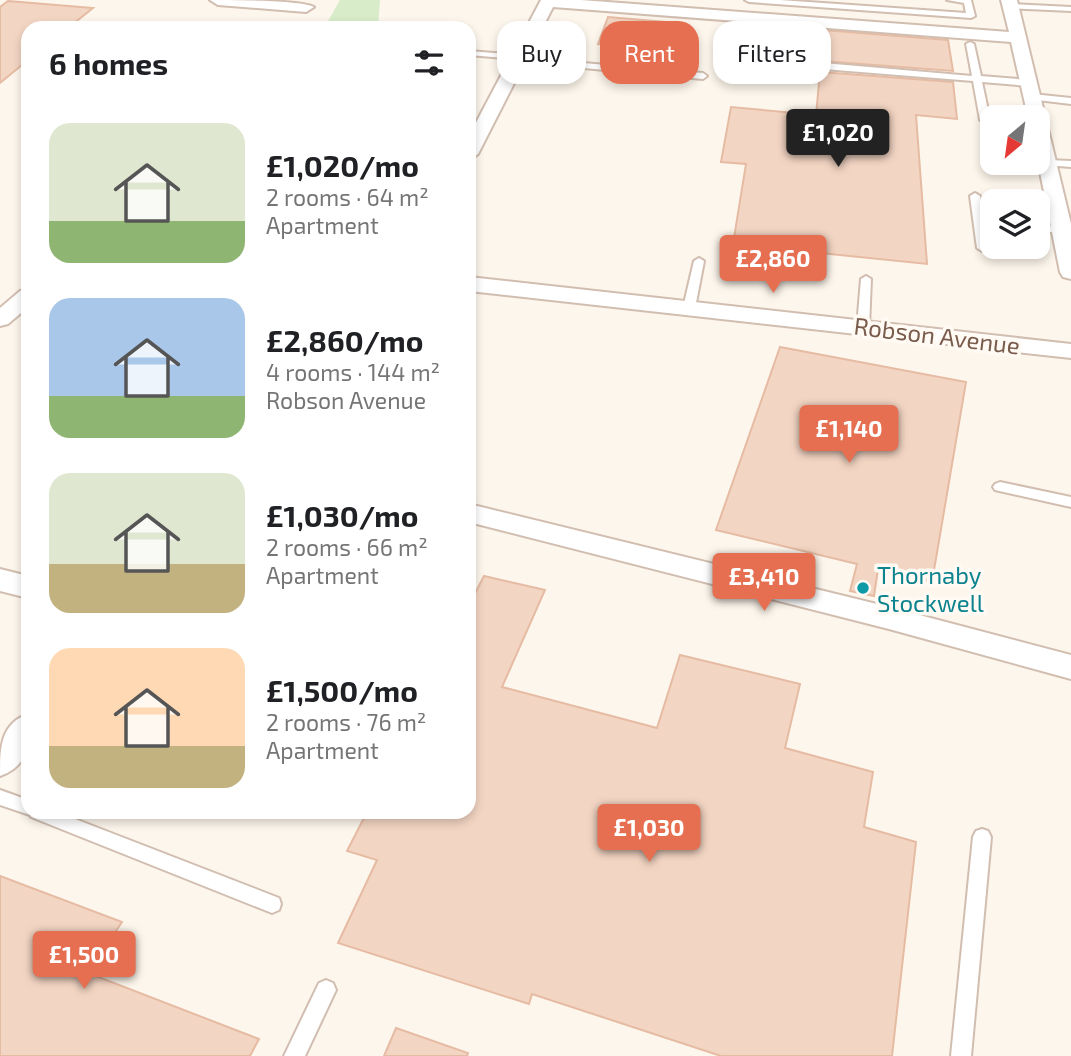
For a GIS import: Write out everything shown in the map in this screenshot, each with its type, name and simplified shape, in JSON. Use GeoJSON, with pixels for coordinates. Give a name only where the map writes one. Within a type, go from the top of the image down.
{"type":"FeatureCollection","features":[{"type":"Feature","properties":{"kind":"street"},"geometry":{"type":"LineString","coordinates":[[218,0],[310,3]]}},
{"type":"Feature","properties":{"kind":"street"},"geometry":{"type":"LineString","coordinates":[[539,21],[549,1],[645,5],[790,21]]}},
{"type":"Feature","properties":{"kind":"street"},"geometry":{"type":"LineString","coordinates":[[294,21],[310,3]]}},
{"type":"Feature","properties":{"kind":"street"},"geometry":{"type":"LineString","coordinates":[[1010,3],[1034,105]]}},
{"type":"Feature","properties":{"kind":"street"},"geometry":{"type":"LineString","coordinates":[[831,24],[1019,38]]}},
{"type":"Feature","properties":{"kind":"street"},"geometry":{"type":"LineString","coordinates":[[476,141],[506,84]]}},
{"type":"Feature","properties":{"kind":"street"},"geometry":{"type":"LineString","coordinates":[[1050,173],[1071,272]]}},
{"type":"Feature","properties":{"kind":"street","name":"Robson Avenue"},"geometry":{"type":"LineString","coordinates":[[476,285],[1071,351]]}},
{"type":"Feature","properties":{"kind":"street"},"geometry":{"type":"LineString","coordinates":[[0,319],[21,302]]}},
{"type":"Feature","properties":{"kind":"street"},"geometry":{"type":"LineString","coordinates":[[476,515],[889,618],[1071,667]]}},
{"type":"Feature","properties":{"kind":"street"},"geometry":{"type":"LineString","coordinates":[[0,762],[21,736]]}},
{"type":"Feature","properties":{"kind":"lane"},"geometry":{"type":"LineString","coordinates":[[749,0],[827,3],[971,16],[967,1],[951,0]]}},
{"type":"Feature","properties":{"kind":"lane"},"geometry":{"type":"LineString","coordinates":[[826,21],[827,3]]}},
{"type":"Feature","properties":{"kind":"lane"},"geometry":{"type":"LineString","coordinates":[[1010,3],[1071,9]]}},
{"type":"Feature","properties":{"kind":"lane"},"geometry":{"type":"LineString","coordinates":[[766,19],[758,64],[796,69],[823,66],[978,79],[1071,101]]}},
{"type":"Feature","properties":{"kind":"lane"},"geometry":{"type":"LineString","coordinates":[[970,44],[982,105]]}},
{"type":"Feature","properties":{"kind":"lane"},"geometry":{"type":"LineString","coordinates":[[476,54],[497,56]]}},
{"type":"Feature","properties":{"kind":"lane"},"geometry":{"type":"LineString","coordinates":[[586,65],[703,76]]}},
{"type":"Feature","properties":{"kind":"lane"},"geometry":{"type":"LineString","coordinates":[[1050,163],[1071,164]]}},
{"type":"Feature","properties":{"kind":"lane"},"geometry":{"type":"LineString","coordinates":[[975,196],[980,231]]}},
{"type":"Feature","properties":{"kind":"lane"},"geometry":{"type":"LineString","coordinates":[[1050,229],[1062,230]]}},
{"type":"Feature","properties":{"kind":"lane"},"geometry":{"type":"LineString","coordinates":[[689,308],[699,261]]}},
{"type":"Feature","properties":{"kind":"lane"},"geometry":{"type":"LineString","coordinates":[[863,327],[866,279]]}},
{"type":"Feature","properties":{"kind":"lane"},"geometry":{"type":"LineString","coordinates":[[1000,487],[1071,502]]}},
{"type":"Feature","properties":{"kind":"lane"},"geometry":{"type":"LineString","coordinates":[[0,797],[21,805]]}},
{"type":"Feature","properties":{"kind":"lane"},"geometry":{"type":"LineString","coordinates":[[55,819],[272,904]]}},
{"type":"Feature","properties":{"kind":"lane"},"geometry":{"type":"LineString","coordinates":[[961,1056],[982,837]]}},
{"type":"Feature","properties":{"kind":"lane"},"geometry":{"type":"LineString","coordinates":[[294,1056],[326,990]]}},
{"type":"Feature","properties":{"kind":"green space"},"geometry":{"type":"Polygon","coordinates":[[[340,0],[380,0],[378,21],[328,21],[340,0]]]}},
{"type":"Feature","properties":{"kind":"building"},"geometry":{"type":"Polygon","coordinates":[[[8,1],[93,8],[77,21],[21,21],[21,66],[0,83],[0,7],[8,1]]]}},
{"type":"Feature","properties":{"kind":"building"},"geometry":{"type":"Polygon","coordinates":[[[608,17],[654,21],[607,21],[608,17]]]}},
{"type":"Feature","properties":{"kind":"building"},"geometry":{"type":"Polygon","coordinates":[[[831,31],[948,40],[953,71],[831,62],[831,31]]]}},
{"type":"Feature","properties":{"kind":"building"},"geometry":{"type":"Polygon","coordinates":[[[831,73],[953,82],[957,119],[916,115],[927,264],[733,244],[746,164],[721,162],[731,107],[816,115],[819,84],[831,84],[831,73]]]}},
{"type":"Feature","properties":{"kind":"building"},"geometry":{"type":"Polygon","coordinates":[[[780,347],[966,382],[932,582],[878,569],[874,596],[850,591],[857,564],[716,530],[780,347]]]}},
{"type":"Feature","properties":{"kind":"building"},"geometry":{"type":"Polygon","coordinates":[[[484,576],[545,590],[502,687],[657,728],[680,655],[800,684],[785,748],[873,772],[864,827],[916,842],[892,1056],[721,1056],[532,994],[529,1004],[338,943],[377,860],[347,851],[363,819],[476,819],[476,591],[484,576]]]}},
{"type":"Feature","properties":{"kind":"building"},"geometry":{"type":"Polygon","coordinates":[[[0,876],[122,922],[88,973],[259,1039],[250,1056],[0,1056],[0,876]]]}},
{"type":"Feature","properties":{"kind":"building"},"geometry":{"type":"Polygon","coordinates":[[[396,1028],[468,1053],[467,1056],[384,1056],[396,1028]]]}},
{"type":"Feature","properties":{"kind":"place","name":"Thornaby Stockwell"},"geometry":{"type":"Point","coordinates":[863,588]}}]}
